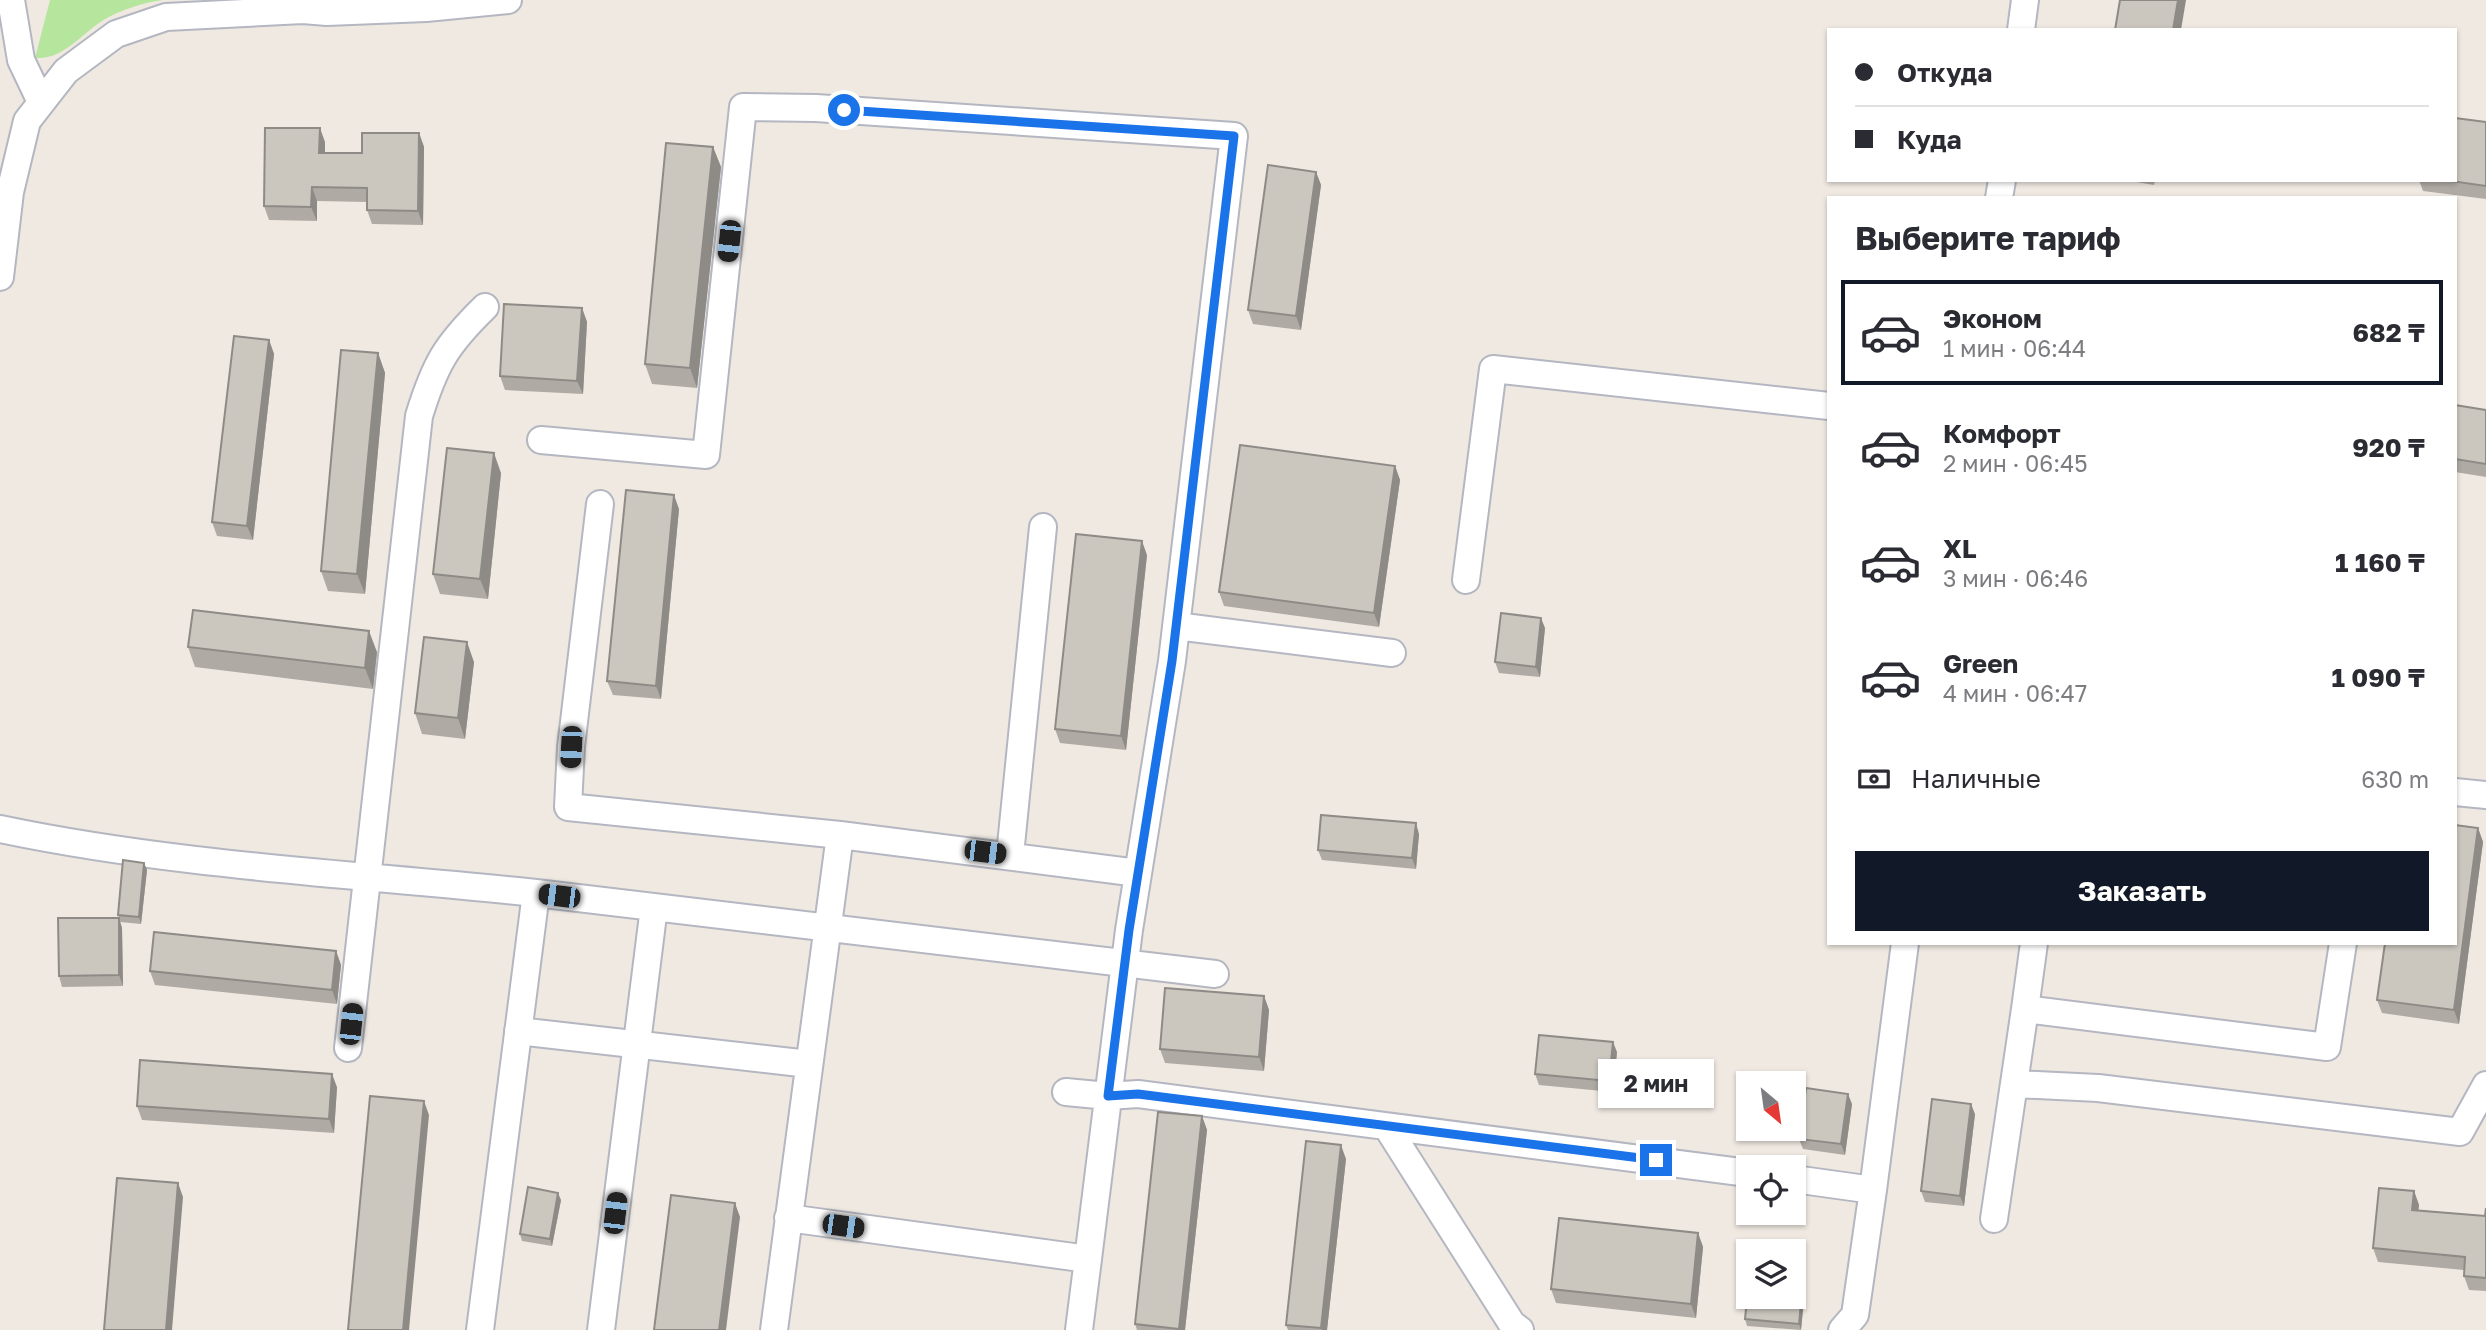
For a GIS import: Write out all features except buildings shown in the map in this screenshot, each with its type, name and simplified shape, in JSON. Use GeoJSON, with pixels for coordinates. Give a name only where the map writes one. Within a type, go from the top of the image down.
{"type":"FeatureCollection","features":[{"type":"Feature","properties":{"kind":"street"},"geometry":{"type":"LineString","coordinates":[[11,0],[22,60],[41,103]]}},
{"type":"Feature","properties":{"kind":"street"},"geometry":{"type":"LineString","coordinates":[[0,277],[10,192],[27,121],[66,71],[116,34],[166,18],[294,5],[327,12],[426,8],[508,0]]}},
{"type":"Feature","properties":{"kind":"street"},"geometry":{"type":"LineString","coordinates":[[2021,28],[2025,0]]}},
{"type":"Feature","properties":{"kind":"street"},"geometry":{"type":"LineString","coordinates":[[541,440],[706,455],[743,107],[816,108],[1234,136],[1176,626],[1125,965],[1079,1330]]}},
{"type":"Feature","properties":{"kind":"street"},"geometry":{"type":"LineString","coordinates":[[348,1048],[419,416],[433,371],[455,337],[485,307]]}},
{"type":"Feature","properties":{"kind":"street"},"geometry":{"type":"LineString","coordinates":[[1466,580],[1493,369],[1827,406]]}},
{"type":"Feature","properties":{"kind":"street"},"geometry":{"type":"LineString","coordinates":[[600,503],[571,747],[568,807],[840,835],[1138,873]]}},
{"type":"Feature","properties":{"kind":"street"},"geometry":{"type":"LineString","coordinates":[[1010,855],[1043,527]]}},
{"type":"Feature","properties":{"kind":"street"},"geometry":{"type":"LineString","coordinates":[[1176,626],[1392,653]]}},
{"type":"Feature","properties":{"kind":"street"},"geometry":{"type":"LineString","coordinates":[[2457,792],[2486,795]]}},
{"type":"Feature","properties":{"kind":"street"},"geometry":{"type":"LineString","coordinates":[[0,829],[130,853],[536,893],[1215,974]]}},
{"type":"Feature","properties":{"kind":"street"},"geometry":{"type":"LineString","coordinates":[[774,1330],[840,835]]}},
{"type":"Feature","properties":{"kind":"street"},"geometry":{"type":"LineString","coordinates":[[480,1330],[536,893]]}},
{"type":"Feature","properties":{"kind":"street"},"geometry":{"type":"LineString","coordinates":[[601,1330],[654,907]]}},
{"type":"Feature","properties":{"kind":"street"},"geometry":{"type":"LineString","coordinates":[[1842,1330],[1855,1315],[1905,945]]}},
{"type":"Feature","properties":{"kind":"street"},"geometry":{"type":"LineString","coordinates":[[1994,1219],[2034,945]]}},
{"type":"Feature","properties":{"kind":"street"},"geometry":{"type":"LineString","coordinates":[[2025,1009],[2327,1046],[2343,945]]}},
{"type":"Feature","properties":{"kind":"street"},"geometry":{"type":"LineString","coordinates":[[518,1031],[809,1064]]}},
{"type":"Feature","properties":{"kind":"street"},"geometry":{"type":"LineString","coordinates":[[2014,1084],[2098,1088],[2460,1132],[2486,1085]]}},
{"type":"Feature","properties":{"kind":"street"},"geometry":{"type":"LineString","coordinates":[[1066,1092],[1108,1096],[1138,1094],[1736,1171]]}},
{"type":"Feature","properties":{"kind":"street"},"geometry":{"type":"LineString","coordinates":[[1387,1127],[1512,1324],[1520,1330]]}},
{"type":"Feature","properties":{"kind":"street"},"geometry":{"type":"LineString","coordinates":[[1806,1181],[1873,1191]]}},
{"type":"Feature","properties":{"kind":"street"},"geometry":{"type":"LineString","coordinates":[[788,1218],[1088,1259]]}},
{"type":"Feature","properties":{"kind":"green space"},"geometry":{"type":"Polygon","coordinates":[[[50,0],[163,0],[119,12],[55,55],[35,58],[50,0]]]}},
{"type":"Feature","properties":{"kind":"route"},"geometry":{"type":"LineString","coordinates":[[844,110],[1234,136],[1172,661],[1129,930],[1108,1096],[1138,1094],[1656,1160]]}}]}
